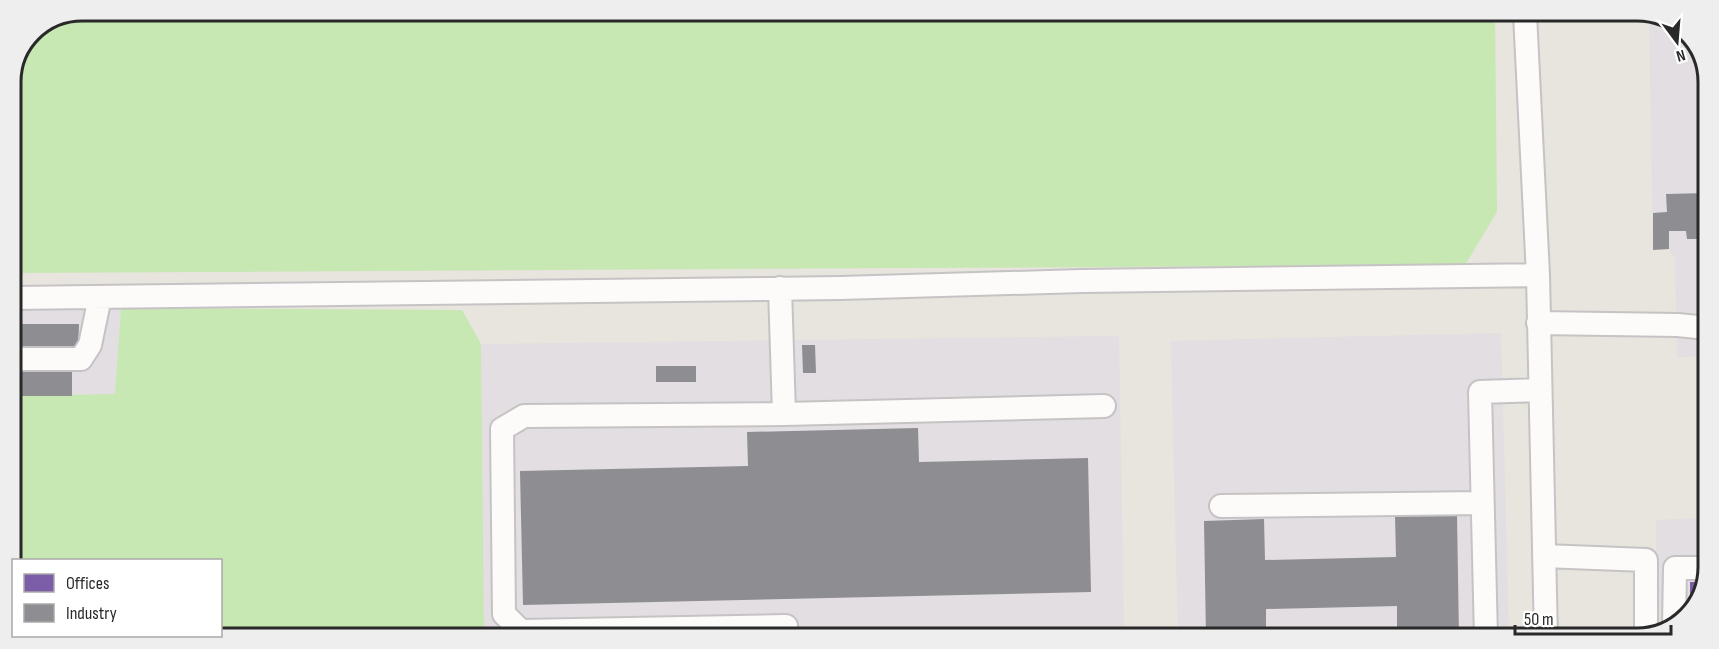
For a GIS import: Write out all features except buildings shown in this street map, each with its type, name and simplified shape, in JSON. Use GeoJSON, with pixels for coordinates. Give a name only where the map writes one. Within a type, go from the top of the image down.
{"type":"FeatureCollection","features":[{"type":"Feature","properties":{"kind":"street"},"geometry":{"type":"LineString","coordinates":[[1525,21],[1538,275],[1546,628]]}},
{"type":"Feature","properties":{"kind":"street"},"geometry":{"type":"LineString","coordinates":[[21,298],[1538,275]]}},
{"type":"Feature","properties":{"kind":"street"},"geometry":{"type":"LineString","coordinates":[[780,288],[784,414]]}},
{"type":"Feature","properties":{"kind":"street"},"geometry":{"type":"LineString","coordinates":[[21,359],[81,359],[90,345],[100,297]]}},
{"type":"Feature","properties":{"kind":"street"},"geometry":{"type":"LineString","coordinates":[[1538,323],[1698,327]]}},
{"type":"Feature","properties":{"kind":"street"},"geometry":{"type":"LineString","coordinates":[[1486,628],[1479,392],[1540,390]]}},
{"type":"Feature","properties":{"kind":"street"},"geometry":{"type":"LineString","coordinates":[[517,628],[504,614],[502,429],[524,416],[784,414],[1104,406]]}},
{"type":"Feature","properties":{"kind":"street"},"geometry":{"type":"LineString","coordinates":[[1221,506],[1482,503]]}},
{"type":"Feature","properties":{"kind":"street"},"geometry":{"type":"LineString","coordinates":[[1544,556],[1646,560],[1646,627]]}},
{"type":"Feature","properties":{"kind":"street"},"geometry":{"type":"LineString","coordinates":[[1674,615],[1675,568],[1698,568]]}},
{"type":"Feature","properties":{"kind":"street"},"geometry":{"type":"LineString","coordinates":[[710,628],[786,626]]}},
{"type":"Feature","properties":{"kind":"shaded area"},"geometry":{"type":"Polygon","coordinates":[[[1649,23],[1668,29],[1680,39],[1690,51],[1697,70],[1698,356],[1677,357],[1675,259],[1669,249],[1653,250],[1649,23]]]}},
{"type":"Feature","properties":{"kind":"shaded area"},"geometry":{"type":"Polygon","coordinates":[[[121,308],[115,394],[21,396],[21,310],[121,308]]]}},
{"type":"Feature","properties":{"kind":"shaded area"},"geometry":{"type":"Polygon","coordinates":[[[1501,333],[1509,628],[1178,628],[1171,341],[1501,333]]]}},
{"type":"Feature","properties":{"kind":"shaded area"},"geometry":{"type":"Polygon","coordinates":[[[1119,336],[1124,628],[484,628],[481,344],[1119,336]]]}},
{"type":"Feature","properties":{"kind":"shaded area"},"geometry":{"type":"Polygon","coordinates":[[[1698,518],[1698,567],[1695,587],[1680,610],[1668,620],[1657,625],[1656,520],[1698,518]]]}},
{"type":"Feature","properties":{"kind":"green space"},"geometry":{"type":"Polygon","coordinates":[[[82,21],[1495,21],[1497,212],[1465,265],[21,273],[22,70],[31,48],[48,31],[70,22],[82,21]]]}},
{"type":"Feature","properties":{"kind":"green space"},"geometry":{"type":"Polygon","coordinates":[[[121,308],[462,310],[481,344],[484,628],[222,628],[222,559],[21,559],[21,396],[115,394],[121,308]]]}}]}
